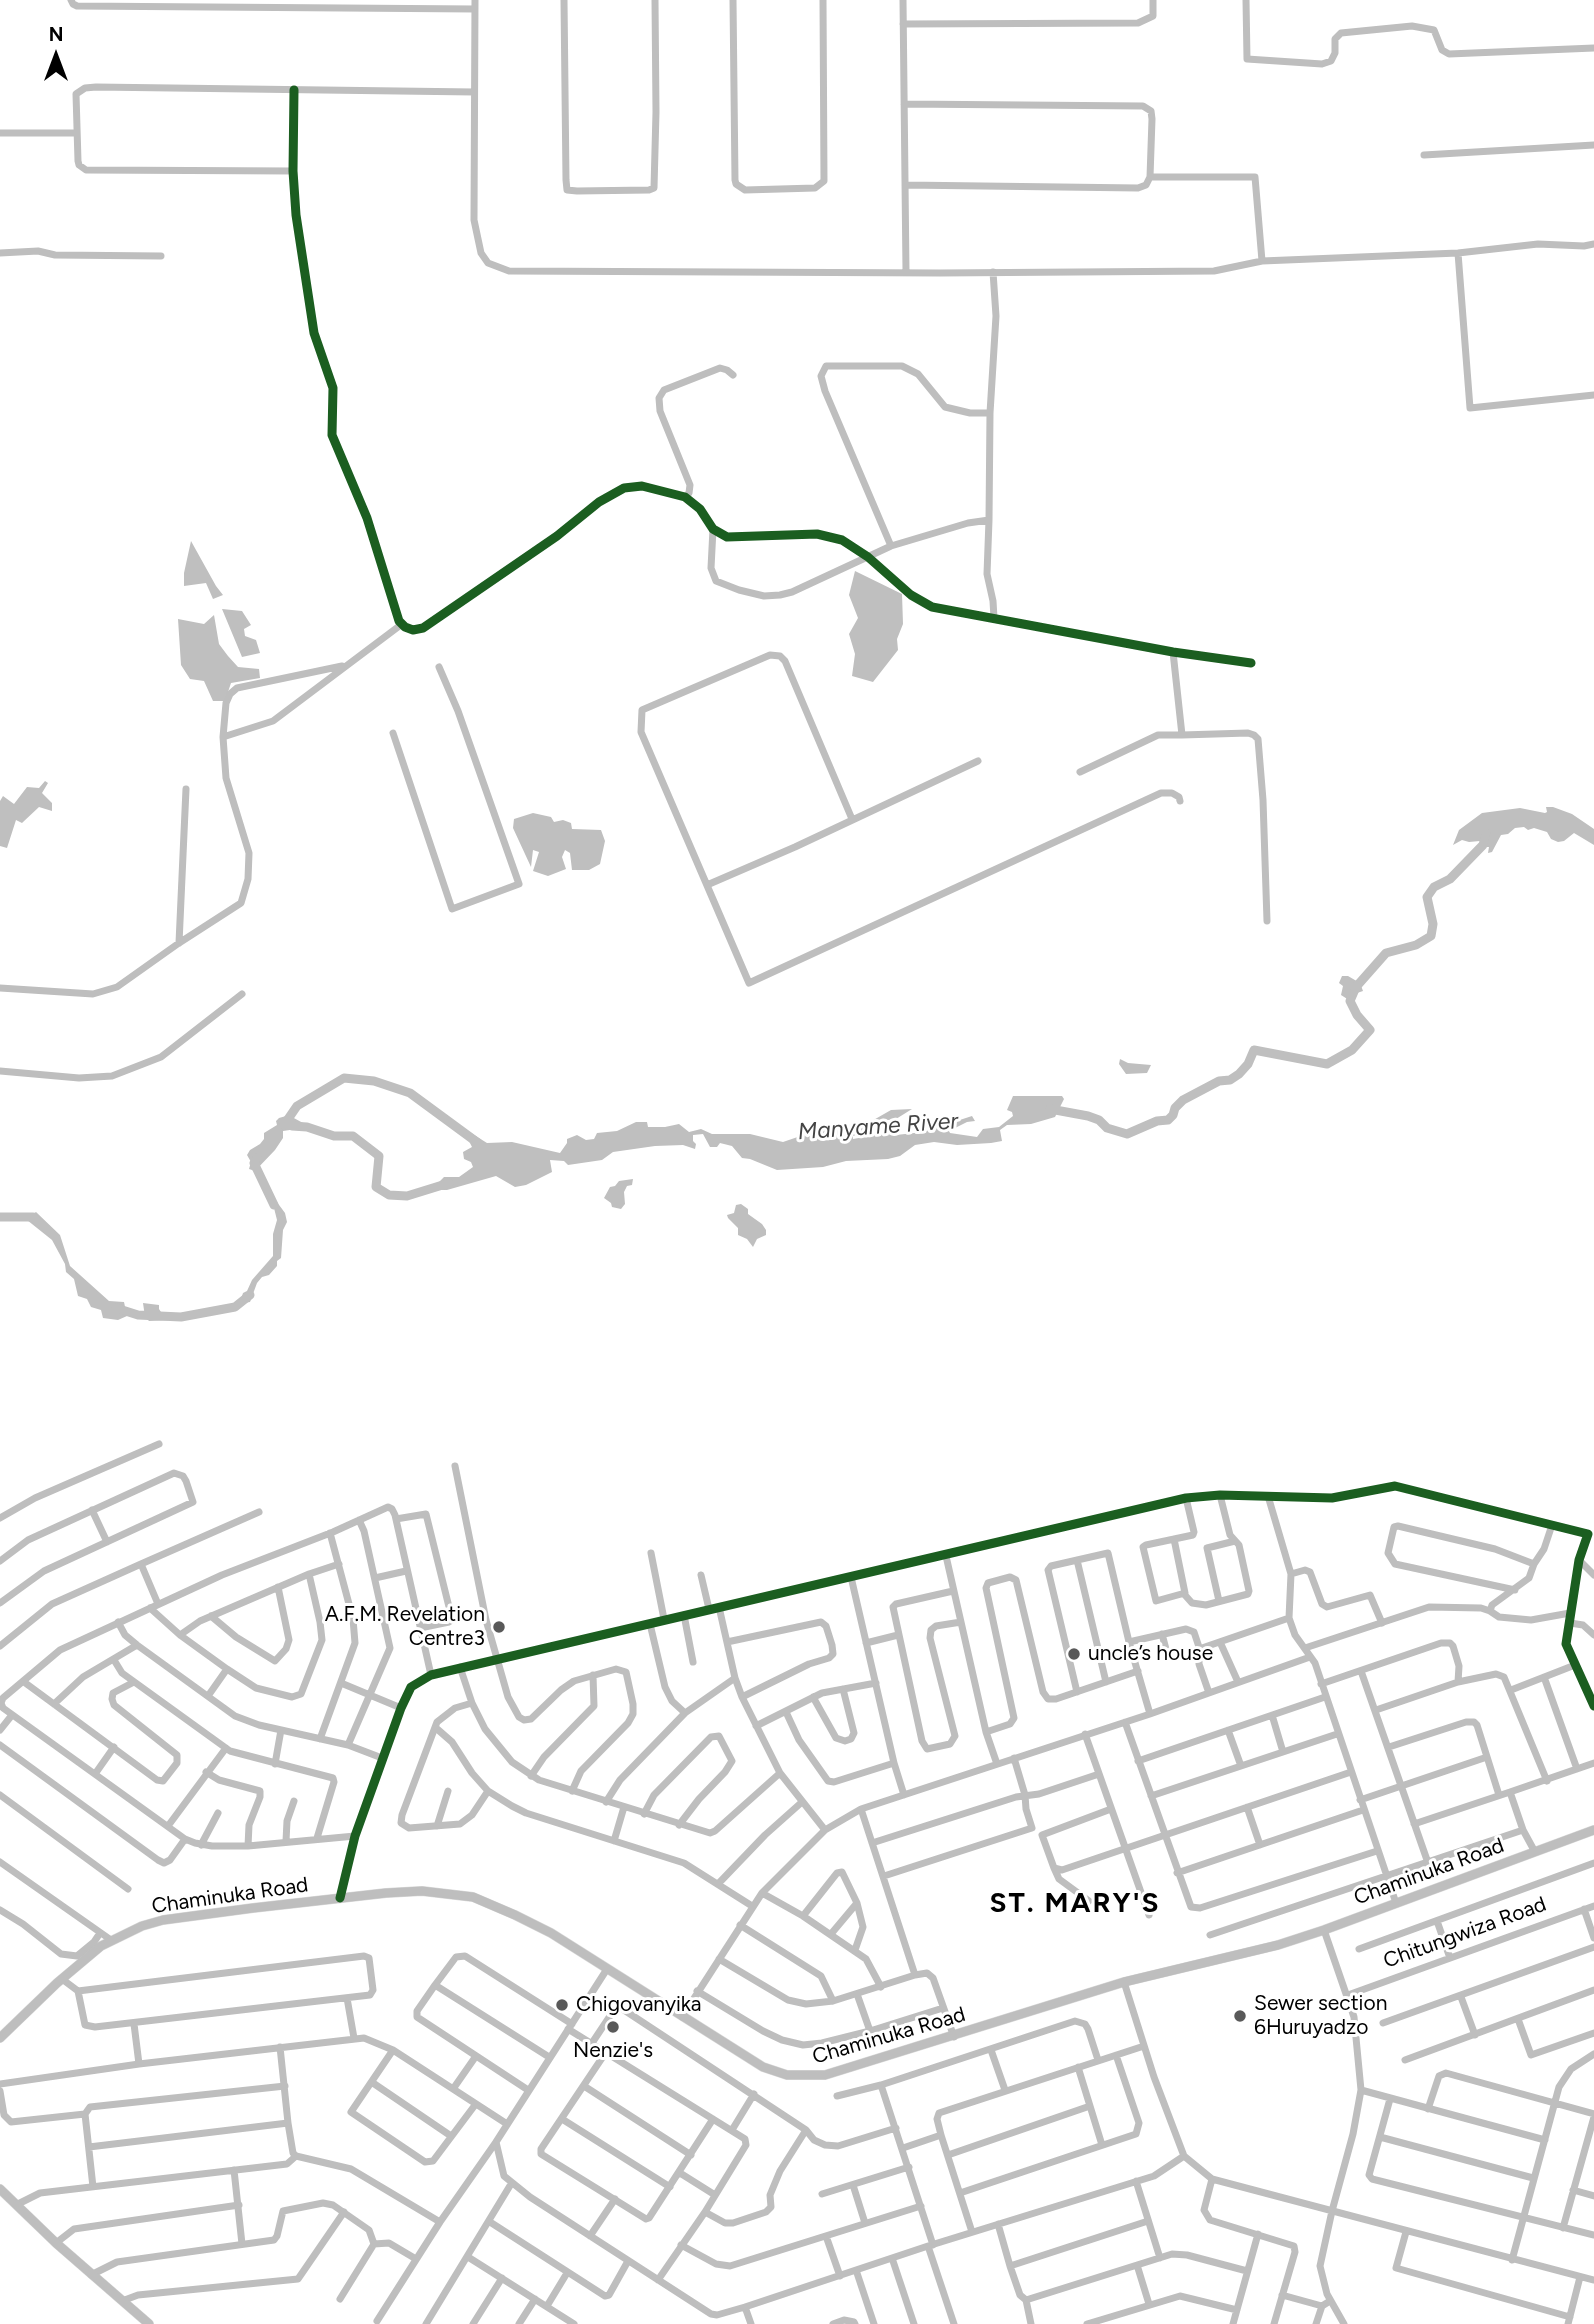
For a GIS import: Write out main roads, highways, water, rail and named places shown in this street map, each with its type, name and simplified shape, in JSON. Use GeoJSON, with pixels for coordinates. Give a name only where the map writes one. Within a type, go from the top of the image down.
{"type":"FeatureCollection","features":[{"type":"Feature","properties":{"kind":"main road","name":"Chaminuka Road"},"geometry":{"type":"LineString","coordinates":[[0,2038],[62,1979],[111,1940],[142,1926],[163,1920],[340,1898],[404,1891],[441,1892],[473,1897],[551,1933],[763,2067],[776,2073],[801,2077],[838,2072],[1124,1983],[1254,1951],[1324,1930],[1594,1830]]}},
{"type":"Feature","properties":{"kind":"main road"},"geometry":{"type":"LineString","coordinates":[[0,2189],[57,2244],[149,2324]]}},
{"type":"Feature","properties":{"kind":"waterway","name":"Manyame River"},"geometry":{"type":"LineString","coordinates":[[1050,1109],[1088,1116],[1099,1120],[1107,1128],[1127,1134],[1157,1121],[1168,1120],[1183,1100],[1219,1081],[1230,1080],[1248,1064],[1254,1050],[1327,1064],[1352,1050],[1370,1030],[1357,1015],[1350,1001],[1356,987],[1386,953],[1416,945],[1431,936],[1433,924],[1427,897],[1434,887],[1450,879],[1483,845],[1486,833]]}},
{"type":"Feature","properties":{"kind":"waterway"},"geometry":{"type":"LineString","coordinates":[[284,1125],[297,1106],[344,1078],[374,1081],[410,1093],[478,1143]]}},
{"type":"Feature","properties":{"kind":"waterway","name":"Manyame River"},"geometry":{"type":"LineString","coordinates":[[292,1126],[307,1127],[334,1136],[353,1136],[379,1156],[376,1187],[389,1195],[407,1196],[449,1183]]}},
{"type":"Feature","properties":{"kind":"waterway","name":"Manyame River"},"geometry":{"type":"LineString","coordinates":[[257,1158],[254,1163],[274,1205]]}},
{"type":"Feature","properties":{"kind":"waterway","name":"Manyame River"},"geometry":{"type":"LineString","coordinates":[[0,1217],[33,1217],[39,1223]]}},
{"type":"Feature","properties":{"kind":"waterway","name":"Manyame River"},"geometry":{"type":"LineString","coordinates":[[116,1308],[138,1315],[181,1317],[235,1307],[250,1295]]}},
{"type":"Feature","properties":{"kind":"place","name":"A.F.M. Revelation Centre3"},"geometry":{"type":"Point","coordinates":[499,1627]}},
{"type":"Feature","properties":{"kind":"place","name":"uncle’s house"},"geometry":{"type":"Point","coordinates":[1074,1654]}},
{"type":"Feature","properties":{"kind":"place","name":"Chigovanyika"},"geometry":{"type":"Point","coordinates":[562,2005]}},
{"type":"Feature","properties":{"kind":"place","name":"Sewer section 6Huruyadzo"},"geometry":{"type":"Point","coordinates":[1240,2016]}},
{"type":"Feature","properties":{"kind":"place","name":"Nenzie's"},"geometry":{"type":"Point","coordinates":[613,2027]}},
{"type":"Feature","properties":{"kind":"district","name":"ST. MARY'S"},"geometry":{"type":"Point","coordinates":[1075,1904]}}]}
